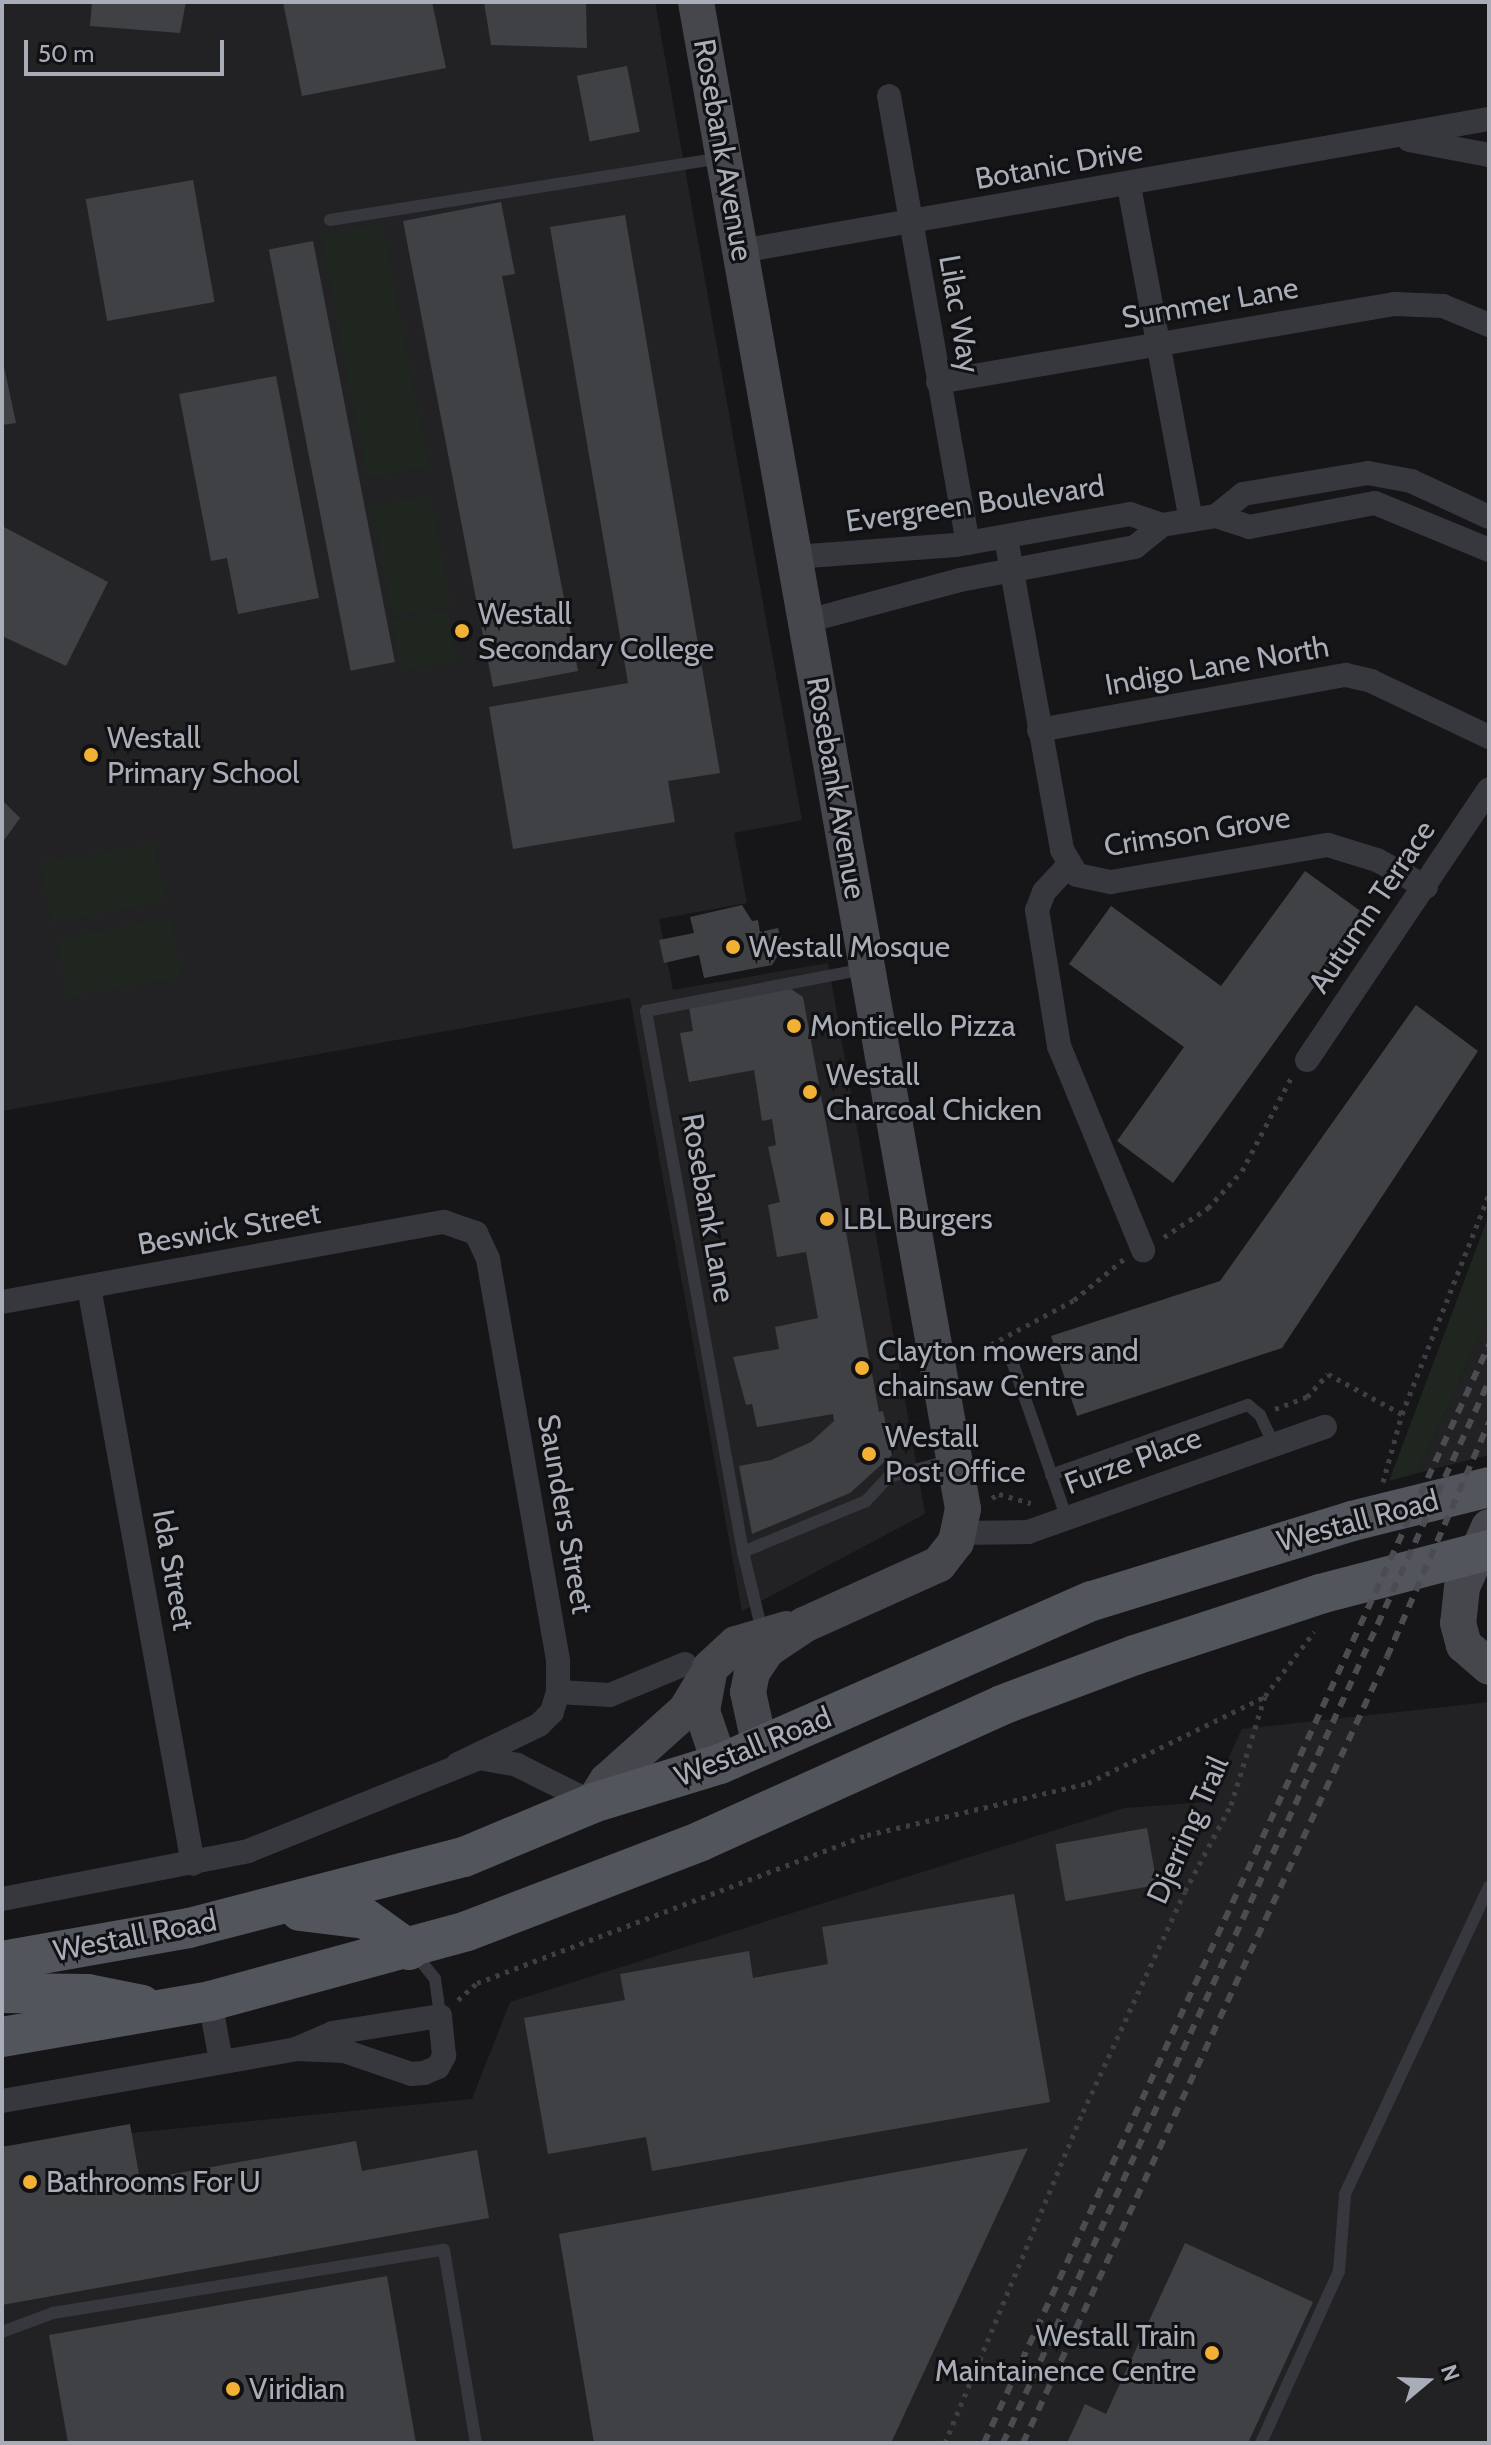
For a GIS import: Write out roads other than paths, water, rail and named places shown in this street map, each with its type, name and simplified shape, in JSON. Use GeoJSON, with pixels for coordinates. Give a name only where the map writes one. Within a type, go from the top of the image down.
{"type":"FeatureCollection","features":[{"type":"Feature","properties":{"kind":"main road","name":"Westall Road"},"geometry":{"type":"LineString","coordinates":[[2,1961],[275,1908],[464,1857],[593,1803],[720,1764],[1092,1601],[1352,1521],[1489,1487]]}},
{"type":"Feature","properties":{"kind":"main road","name":"Westall Road"},"geometry":{"type":"LineString","coordinates":[[6,2039],[210,2001],[409,1950],[590,1887],[769,1812],[1002,1705],[1318,1610],[1489,1550]]}},
{"type":"Feature","properties":{"kind":"main road"},"geometry":{"type":"LineString","coordinates":[[760,1747],[769,1812]]}},
{"type":"Feature","properties":{"kind":"main road"},"geometry":{"type":"LineString","coordinates":[[720,1764],[769,1812]]}},
{"type":"Feature","properties":{"kind":"main road"},"geometry":{"type":"LineString","coordinates":[[275,1908],[366,1919],[409,1950]]}},
{"type":"Feature","properties":{"kind":"main road"},"geometry":{"type":"LineString","coordinates":[[2,1993],[88,1994],[161,2010]]}},
{"type":"Feature","properties":{"kind":"street","name":"Rosebank Avenue"},"geometry":{"type":"LineString","coordinates":[[696,2],[962,1499],[959,1533]]}},
{"type":"Feature","properties":{"kind":"street","name":"Lilac Way"},"geometry":{"type":"LineString","coordinates":[[889,96],[968,543]]}},
{"type":"Feature","properties":{"kind":"street","name":"Botanic Drive"},"geometry":{"type":"LineString","coordinates":[[741,251],[1129,186],[1489,119]]}},
{"type":"Feature","properties":{"kind":"street","name":"Botanic Drive"},"geometry":{"type":"LineString","coordinates":[[1387,139],[1433,141],[1489,155]]}},
{"type":"Feature","properties":{"kind":"street"},"geometry":{"type":"LineString","coordinates":[[1129,186],[1191,520]]}},
{"type":"Feature","properties":{"kind":"street","name":"Summer Lane"},"geometry":{"type":"LineString","coordinates":[[938,382],[1402,303],[1443,306],[1489,325]]}},
{"type":"Feature","properties":{"kind":"street","name":"Evergreen Boulevard"},"geometry":{"type":"LineString","coordinates":[[1216,516],[1243,494],[1368,473],[1411,481],[1489,517]]}},
{"type":"Feature","properties":{"kind":"street","name":"Evergreen Boulevard"},"geometry":{"type":"LineString","coordinates":[[795,557],[968,543],[1130,514],[1162,525],[1216,516],[1249,527],[1382,504],[1489,550]]}},
{"type":"Feature","properties":{"kind":"street","name":"Evergreen Boulevard"},"geometry":{"type":"LineString","coordinates":[[807,621],[1012,569],[1135,547],[1162,525]]}},
{"type":"Feature","properties":{"kind":"street","name":"Crimson Grove"},"geometry":{"type":"LineString","coordinates":[[1006,538],[1039,730],[1068,866],[1086,880],[1111,882],[1328,845],[1355,850],[1426,887]]}},
{"type":"Feature","properties":{"kind":"street","name":"Indigo Lane North"},"geometry":{"type":"LineString","coordinates":[[1039,730],[1346,675],[1371,681],[1489,737]]}},
{"type":"Feature","properties":{"kind":"street","name":"Autumn Terrace"},"geometry":{"type":"LineString","coordinates":[[1307,1060],[1489,789]]}},
{"type":"Feature","properties":{"kind":"street"},"geometry":{"type":"LineString","coordinates":[[1068,866],[1044,892],[1037,910],[1059,1046],[1143,1250]]}},
{"type":"Feature","properties":{"kind":"street","name":"Beswick Street"},"geometry":{"type":"LineString","coordinates":[[2,1302],[444,1222],[468,1226]]}},
{"type":"Feature","properties":{"kind":"street","name":"Saunders Street"},"geometry":{"type":"LineString","coordinates":[[468,1226],[481,1241],[488,1259],[557,1684]]}},
{"type":"Feature","properties":{"kind":"street","name":"Ida Street"},"geometry":{"type":"LineString","coordinates":[[89,1287],[193,1864]]}},
{"type":"Feature","properties":{"kind":"street","name":"Furze Place"},"geometry":{"type":"LineString","coordinates":[[959,1533],[1010,1536],[1067,1519],[1325,1427]]}},
{"type":"Feature","properties":{"kind":"street"},"geometry":{"type":"LineString","coordinates":[[1489,1527],[1462,1587],[1458,1623],[1464,1645],[1489,1667]]}},
{"type":"Feature","properties":{"kind":"street"},"geometry":{"type":"LineString","coordinates":[[2,1899],[248,1851],[458,1764],[539,1725],[552,1712],[557,1684],[610,1695],[695,1671],[725,1652],[764,1636],[804,1625],[931,1570],[952,1550],[959,1533]]}},
{"type":"Feature","properties":{"kind":"street"},"geometry":{"type":"LineString","coordinates":[[760,1747],[748,1697],[751,1676],[767,1650],[804,1625]]}},
{"type":"Feature","properties":{"kind":"street"},"geometry":{"type":"LineString","coordinates":[[695,1671],[702,1711],[720,1764]]}},
{"type":"Feature","properties":{"kind":"street"},"geometry":{"type":"LineString","coordinates":[[458,1764],[486,1758],[508,1761],[593,1803],[607,1781],[686,1710],[695,1671]]}},
{"type":"Feature","properties":{"kind":"street"},"geometry":{"type":"LineString","coordinates":[[210,2001],[221,2061]]}},
{"type":"Feature","properties":{"kind":"street"},"geometry":{"type":"LineString","coordinates":[[2,2101],[296,2049],[344,2051],[411,2074],[429,2072],[444,2056],[440,2016],[333,2033],[296,2049]]}},
{"type":"Feature","properties":{"kind":"lane"},"geometry":{"type":"LineString","coordinates":[[330,220],[723,157]]}},
{"type":"Feature","properties":{"kind":"lane","name":"Rosebank Lane"},"geometry":{"type":"LineString","coordinates":[[764,1636],[743,1552],[646,1011],[867,969]]}},
{"type":"Feature","properties":{"kind":"lane"},"geometry":{"type":"LineString","coordinates":[[1012,1361],[1067,1519]]}},
{"type":"Feature","properties":{"kind":"lane"},"geometry":{"type":"LineString","coordinates":[[1051,1475],[1248,1405],[1260,1415],[1274,1445]]}},
{"type":"Feature","properties":{"kind":"lane"},"geometry":{"type":"LineString","coordinates":[[743,1552],[866,1501],[888,1477],[955,1460]]}},
{"type":"Feature","properties":{"kind":"lane"},"geometry":{"type":"LineString","coordinates":[[1261,2443],[1339,2271],[1345,2194],[1489,1887]]}},
{"type":"Feature","properties":{"kind":"lane"},"geometry":{"type":"LineString","coordinates":[[409,1950],[435,1979],[440,2016]]}},
{"type":"Feature","properties":{"kind":"lane"},"geometry":{"type":"LineString","coordinates":[[2,2332],[53,2313],[444,2250],[476,2443]]}},
{"type":"Feature","properties":{"kind":"railway"},"geometry":{"type":"LineString","coordinates":[[984,2443],[1489,1345]]}},
{"type":"Feature","properties":{"kind":"railway"},"geometry":{"type":"LineString","coordinates":[[1003,2443],[1489,1381]]}},
{"type":"Feature","properties":{"kind":"railway"},"geometry":{"type":"LineString","coordinates":[[1023,2443],[1387,1657],[1489,1422]]}},
{"type":"Feature","properties":{"kind":"place","name":"Westall Secondary College"},"geometry":{"type":"Point","coordinates":[462,631]}},
{"type":"Feature","properties":{"kind":"place","name":"Westall Primary School"},"geometry":{"type":"Point","coordinates":[91,755]}},
{"type":"Feature","properties":{"kind":"place","name":"Westall Mosque"},"geometry":{"type":"Point","coordinates":[733,947]}},
{"type":"Feature","properties":{"kind":"place","name":"Monticello Pizza"},"geometry":{"type":"Point","coordinates":[794,1026]}},
{"type":"Feature","properties":{"kind":"place","name":"Westall Charcoal Chicken"},"geometry":{"type":"Point","coordinates":[810,1092]}},
{"type":"Feature","properties":{"kind":"place","name":"LBL Burgers"},"geometry":{"type":"Point","coordinates":[827,1219]}},
{"type":"Feature","properties":{"kind":"place","name":"Clayton mowers and chainsaw Centre"},"geometry":{"type":"Point","coordinates":[862,1368]}},
{"type":"Feature","properties":{"kind":"place","name":"Westall Post Office"},"geometry":{"type":"Point","coordinates":[869,1454]}},
{"type":"Feature","properties":{"kind":"place","name":"Bathrooms For U"},"geometry":{"type":"Point","coordinates":[30,2182]}},
{"type":"Feature","properties":{"kind":"place","name":"Westall Train Maintainence Centre"},"geometry":{"type":"Point","coordinates":[1212,2353]}},
{"type":"Feature","properties":{"kind":"place","name":"Viridian"},"geometry":{"type":"Point","coordinates":[233,2389]}}]}
